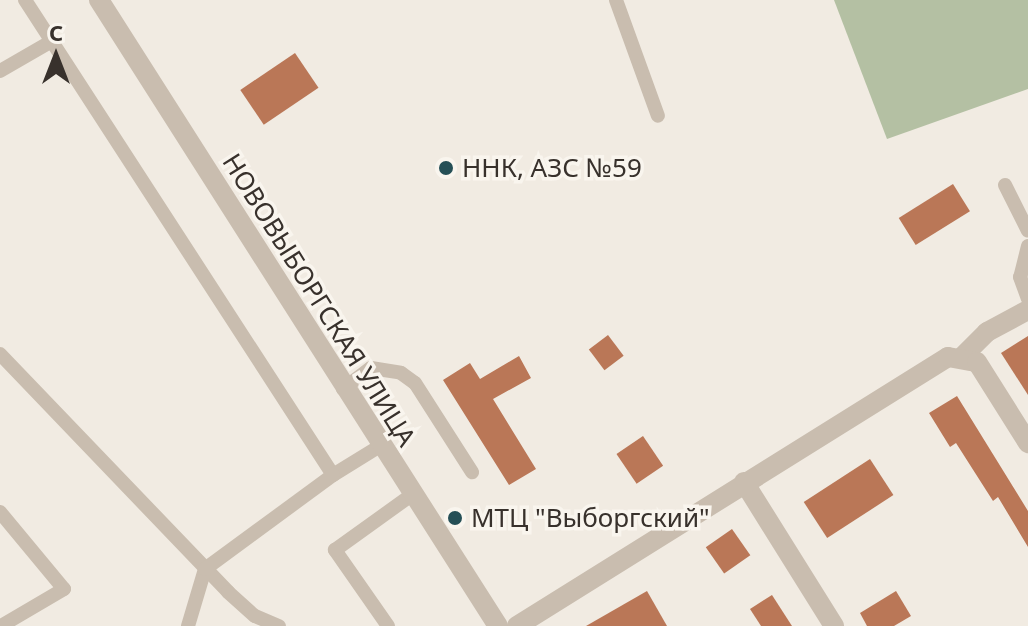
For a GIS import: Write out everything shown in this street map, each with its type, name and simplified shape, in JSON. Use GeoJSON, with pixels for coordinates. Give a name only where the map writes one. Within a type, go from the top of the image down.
{"type":"FeatureCollection","features":[{"type":"Feature","properties":{"kind":"street","name":"НОВОВЫБОРГСКАЯ УЛИЦА"},"geometry":{"type":"LineString","coordinates":[[99,0],[343,389],[498,626]]}},
{"type":"Feature","properties":{"kind":"street"},"geometry":{"type":"LineString","coordinates":[[517,626],[929,365],[970,359],[987,332],[1028,310]]}},
{"type":"Feature","properties":{"kind":"street"},"geometry":{"type":"LineString","coordinates":[[970,359],[1028,443]]}},
{"type":"Feature","properties":{"kind":"street"},"geometry":{"type":"LineString","coordinates":[[744,482],[834,626]]}},
{"type":"Feature","properties":{"kind":"lane"},"geometry":{"type":"LineString","coordinates":[[25,0],[333,475]]}},
{"type":"Feature","properties":{"kind":"lane"},"geometry":{"type":"LineString","coordinates":[[616,0],[658,116]]}},
{"type":"Feature","properties":{"kind":"lane"},"geometry":{"type":"LineString","coordinates":[[0,71],[52,41]]}},
{"type":"Feature","properties":{"kind":"lane"},"geometry":{"type":"LineString","coordinates":[[1005,185],[1028,231]]}},
{"type":"Feature","properties":{"kind":"lane"},"geometry":{"type":"LineString","coordinates":[[1028,246],[1020,277],[1028,299]]}},
{"type":"Feature","properties":{"kind":"lane"},"geometry":{"type":"LineString","coordinates":[[0,354],[205,569],[255,616],[279,626]]}},
{"type":"Feature","properties":{"kind":"lane"},"geometry":{"type":"LineString","coordinates":[[343,389],[371,368],[401,373],[415,383],[472,472]]}},
{"type":"Feature","properties":{"kind":"lane"},"geometry":{"type":"LineString","coordinates":[[188,626],[205,569],[333,475],[380,446]]}},
{"type":"Feature","properties":{"kind":"lane"},"geometry":{"type":"LineString","coordinates":[[388,626],[335,550],[413,494]]}},
{"type":"Feature","properties":{"kind":"lane"},"geometry":{"type":"LineString","coordinates":[[0,512],[64,589],[1,626]]}},
{"type":"Feature","properties":{"kind":"green space"},"geometry":{"type":"Polygon","coordinates":[[[834,0],[1028,0],[1028,89],[887,139],[834,0]]]}},
{"type":"Feature","properties":{"kind":"building"},"geometry":{"type":"Polygon","coordinates":[[[295,53],[318,88],[264,125],[240,90],[295,53]]]}},
{"type":"Feature","properties":{"kind":"building"},"geometry":{"type":"Polygon","coordinates":[[[953,184],[970,211],[916,245],[899,218],[953,184]]]}},
{"type":"Feature","properties":{"kind":"building"},"geometry":{"type":"Polygon","coordinates":[[[608,335],[624,356],[604,370],[589,349],[608,335]]]}},
{"type":"Feature","properties":{"kind":"building"},"geometry":{"type":"Polygon","coordinates":[[[1028,336],[1028,395],[1001,353],[1028,336]]]}},
{"type":"Feature","properties":{"kind":"building"},"geometry":{"type":"Polygon","coordinates":[[[519,356],[531,378],[493,399],[536,469],[509,485],[443,380],[470,363],[480,379],[519,356]]]}},
{"type":"Feature","properties":{"kind":"building"},"geometry":{"type":"Polygon","coordinates":[[[957,396],[1028,511],[1028,547],[998,497],[993,501],[956,443],[950,447],[929,413],[957,396]]]}},
{"type":"Feature","properties":{"kind":"building"},"geometry":{"type":"Polygon","coordinates":[[[643,436],[663,466],[637,484],[616,454],[643,436]]]}},
{"type":"Feature","properties":{"kind":"building"},"geometry":{"type":"Polygon","coordinates":[[[870,459],[893,495],[827,538],[804,502],[870,459]]]}},
{"type":"Feature","properties":{"kind":"building"},"geometry":{"type":"Polygon","coordinates":[[[732,529],[750,555],[724,574],[706,547],[732,529]]]}},
{"type":"Feature","properties":{"kind":"building"},"geometry":{"type":"Polygon","coordinates":[[[647,591],[667,626],[586,626],[647,591]]]}},
{"type":"Feature","properties":{"kind":"building"},"geometry":{"type":"Polygon","coordinates":[[[896,591],[911,616],[894,626],[867,626],[860,613],[896,591]]]}},
{"type":"Feature","properties":{"kind":"building"},"geometry":{"type":"Polygon","coordinates":[[[772,595],[792,626],[761,626],[750,609],[772,595]]]}},
{"type":"Feature","properties":{"kind":"place","name":"ННК, АЗС №59"},"geometry":{"type":"Point","coordinates":[446,168]}},
{"type":"Feature","properties":{"kind":"place","name":"МТЦ \"Выборгский\""},"geometry":{"type":"Point","coordinates":[455,518]}}]}
